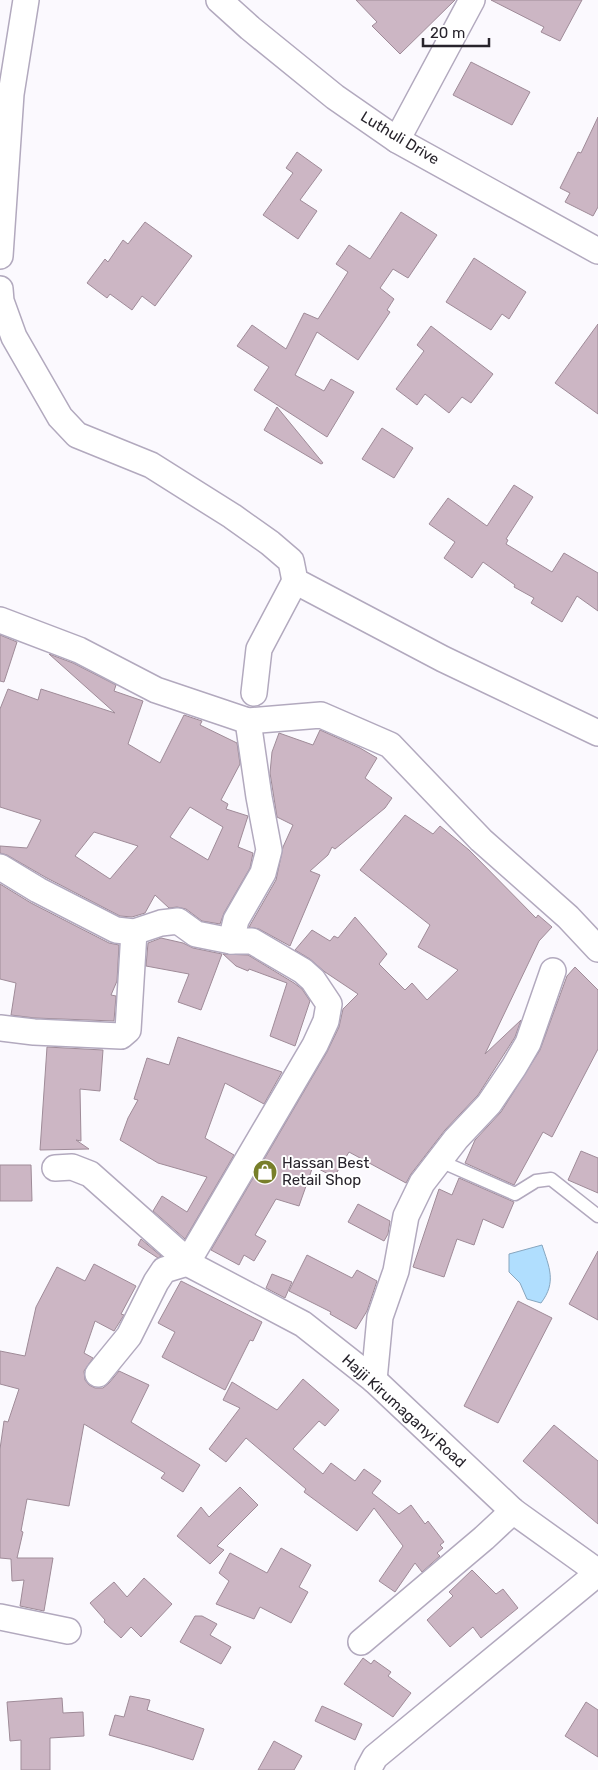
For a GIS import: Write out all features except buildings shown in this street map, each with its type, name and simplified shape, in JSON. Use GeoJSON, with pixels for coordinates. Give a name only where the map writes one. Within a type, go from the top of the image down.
{"type":"FeatureCollection","features":[{"type":"Feature","properties":{"kind":"street"},"geometry":{"type":"LineString","coordinates":[[0,248],[11,94],[26,0]]}},
{"type":"Feature","properties":{"kind":"street","name":"Luthuli Drive"},"geometry":{"type":"LineString","coordinates":[[219,0],[250,28],[335,97],[397,140],[598,251]]}},
{"type":"Feature","properties":{"kind":"street"},"geometry":{"type":"LineString","coordinates":[[397,140],[472,0]]}},
{"type":"Feature","properties":{"kind":"street"},"geometry":{"type":"LineString","coordinates":[[0,288],[1,301],[14,337],[60,417],[77,435],[151,465],[232,516],[270,543],[291,561],[294,581],[259,649],[254,693]]}},
{"type":"Feature","properties":{"kind":"street"},"geometry":{"type":"LineString","coordinates":[[294,581],[443,659],[598,733]]}},
{"type":"Feature","properties":{"kind":"street"},"geometry":{"type":"LineString","coordinates":[[0,620],[79,650],[156,690],[248,721],[321,715],[390,746],[481,840],[568,917],[598,949]]}},
{"type":"Feature","properties":{"kind":"street"},"geometry":{"type":"LineString","coordinates":[[231,941],[236,920],[263,873],[269,850],[259,798],[248,721]]}},
{"type":"Feature","properties":{"kind":"street"},"geometry":{"type":"LineString","coordinates":[[0,867],[38,890],[116,930],[134,932],[161,923],[178,921],[196,934],[231,941],[252,941],[303,970],[313,980],[329,1004],[326,1021],[315,1045],[187,1263],[164,1270],[129,1336],[98,1374]]}},
{"type":"Feature","properties":{"kind":"street"},"geometry":{"type":"LineString","coordinates":[[0,1028],[34,1032],[121,1036],[128,1030],[134,932]]}},
{"type":"Feature","properties":{"kind":"street"},"geometry":{"type":"LineString","coordinates":[[374,1380],[380,1317],[396,1271],[406,1216],[422,1183],[456,1139],[489,1104],[514,1067],[528,1042],[553,971]]}},
{"type":"Feature","properties":{"kind":"street","name":"Hajji Kirumaganyi Road"},"geometry":{"type":"LineString","coordinates":[[55,1168],[72,1167],[90,1174],[180,1254],[187,1263],[303,1324],[374,1380],[513,1511],[598,1573]]}},
{"type":"Feature","properties":{"kind":"street"},"geometry":{"type":"LineString","coordinates":[[361,1642],[484,1538],[513,1511]]}},
{"type":"Feature","properties":{"kind":"street"},"geometry":{"type":"LineString","coordinates":[[368,1770],[375,1757],[598,1573]]}},
{"type":"Feature","properties":{"kind":"street"},"geometry":{"type":"LineString","coordinates":[[0,1617],[68,1631]]}},
{"type":"Feature","properties":{"kind":"lane"},"geometry":{"type":"LineString","coordinates":[[440,1161],[515,1194],[536,1181],[551,1179],[598,1216]]}},
{"type":"Feature","properties":{"kind":"water"},"geometry":{"type":"Polygon","coordinates":[[[542,1245],[549,1267],[550,1281],[549,1288],[541,1303],[527,1299],[520,1283],[509,1272],[509,1254],[542,1245]]]}},
{"type":"Feature","properties":{"kind":"place","name":"Hassan Best Retail Shop"},"geometry":{"type":"Point","coordinates":[265,1172]}}]}
